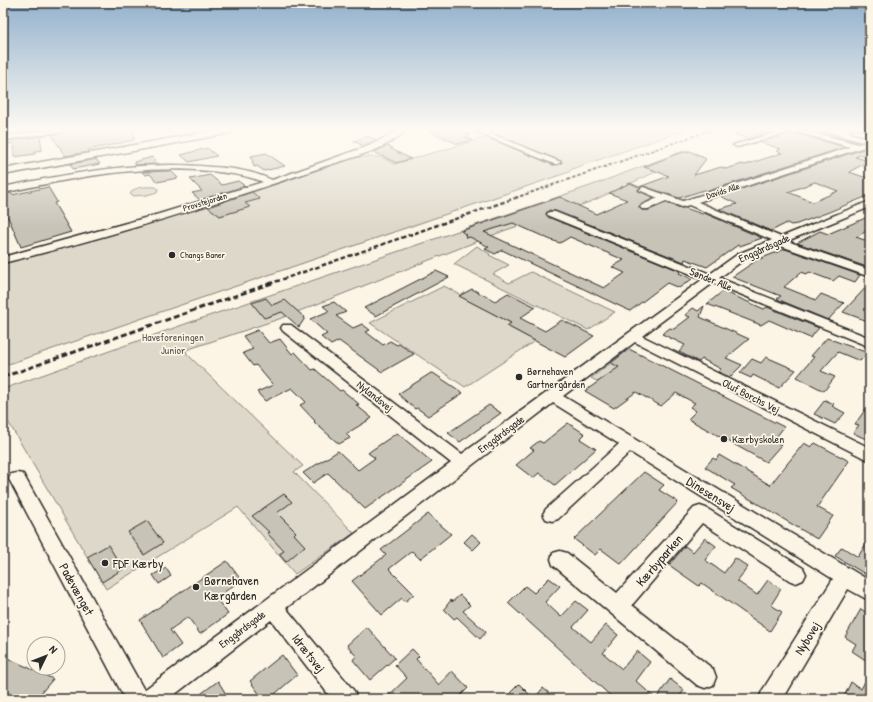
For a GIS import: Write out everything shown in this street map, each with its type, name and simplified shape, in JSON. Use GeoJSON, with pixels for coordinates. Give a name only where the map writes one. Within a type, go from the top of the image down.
{"type":"FeatureCollection","features":[{"type":"Feature","properties":{"kind":"main road"},"geometry":{"type":"LineString","coordinates":[[3,172],[53,163]]}},
{"type":"Feature","properties":{"kind":"street","name":"Provstejorden"},"geometry":{"type":"LineString","coordinates":[[3,260],[110,230],[270,182],[328,163]]}},
{"type":"Feature","properties":{"kind":"street","name":"Davids Alle"},"geometry":{"type":"LineString","coordinates":[[643,190],[682,204],[811,163]]}},
{"type":"Feature","properties":{"kind":"street"},"geometry":{"type":"LineString","coordinates":[[3,190],[105,171],[168,167],[227,171],[261,178],[270,182]]}},
{"type":"Feature","properties":{"kind":"street"},"geometry":{"type":"LineString","coordinates":[[645,207],[666,198]]}},
{"type":"Feature","properties":{"kind":"street","name":"Davids Alle"},"geometry":{"type":"LineString","coordinates":[[690,202],[778,240],[870,274]]}},
{"type":"Feature","properties":{"kind":"street","name":"Enggårdsgade"},"geometry":{"type":"LineString","coordinates":[[151,699],[462,463],[742,256],[778,240],[870,204]]}},
{"type":"Feature","properties":{"kind":"street","name":"Sønder Alle"},"geometry":{"type":"LineString","coordinates":[[552,214],[870,343]]}},
{"type":"Feature","properties":{"kind":"street"},"geometry":{"type":"LineString","coordinates":[[3,252],[3,260]]}},
{"type":"Feature","properties":{"kind":"street","name":"Nylandsvej"},"geometry":{"type":"LineString","coordinates":[[287,328],[462,463]]}},
{"type":"Feature","properties":{"kind":"street","name":"Oluf Borchs Vej"},"geometry":{"type":"LineString","coordinates":[[633,336],[870,455]]}},
{"type":"Feature","properties":{"kind":"street","name":"Dinesensvej"},"geometry":{"type":"LineString","coordinates":[[552,396],[870,592]]}},
{"type":"Feature","properties":{"kind":"street"},"geometry":{"type":"LineString","coordinates":[[552,514],[629,444]]}},
{"type":"Feature","properties":{"kind":"street","name":"Padevænget"},"geometry":{"type":"LineString","coordinates":[[17,479],[137,699]]}},
{"type":"Feature","properties":{"kind":"street","name":"Kærbyparken"},"geometry":{"type":"LineString","coordinates":[[618,606],[714,496]]}},
{"type":"Feature","properties":{"kind":"street"},"geometry":{"type":"LineString","coordinates":[[700,513],[796,574]]}},
{"type":"Feature","properties":{"kind":"street"},"geometry":{"type":"LineString","coordinates":[[560,559],[705,677]]}},
{"type":"Feature","properties":{"kind":"street","name":"Nybovej"},"geometry":{"type":"LineString","coordinates":[[770,699],[845,577]]}},
{"type":"Feature","properties":{"kind":"street","name":"Idrætsvej"},"geometry":{"type":"LineString","coordinates":[[272,607],[346,699]]}},
{"type":"Feature","properties":{"kind":"green space","name":"Changs Baner"},"geometry":{"type":"Polygon","coordinates":[[[338,163],[394,164],[398,163],[548,163],[553,165],[557,163],[590,163],[572,169],[569,172],[3,366],[3,263],[229,199],[338,163]]]}},
{"type":"Feature","properties":{"kind":"green space","name":"Haveforeningen Junior"},"geometry":{"type":"Polygon","coordinates":[[[652,163],[678,163],[590,202],[506,230],[279,319],[186,350],[187,354],[303,466],[294,472],[354,533],[295,574],[238,507],[106,589],[3,413],[3,389],[188,323],[590,186],[652,163]]]}},
{"type":"Feature","properties":{"kind":"green space"},"geometry":{"type":"Polygon","coordinates":[[[156,187],[158,189],[157,192],[147,195],[133,196],[130,194],[138,188],[156,187]]]}},
{"type":"Feature","properties":{"kind":"green space"},"geometry":{"type":"Polygon","coordinates":[[[477,246],[490,254],[489,255],[509,265],[493,274],[509,283],[531,272],[615,312],[588,330],[454,264],[477,246]]]}},
{"type":"Feature","properties":{"kind":"green space"},"geometry":{"type":"Polygon","coordinates":[[[444,286],[511,323],[507,326],[535,341],[465,387],[370,323],[444,286]]]}},
{"type":"Feature","properties":{"kind":"green space"},"geometry":{"type":"Polygon","coordinates":[[[625,352],[635,357],[600,383],[591,378],[625,352]]]}},
{"type":"Feature","properties":{"kind":"building"},"geometry":{"type":"Polygon","coordinates":[[[99,163],[100,164],[73,169],[70,164],[99,163]]]}},
{"type":"Feature","properties":{"kind":"building"},"geometry":{"type":"Polygon","coordinates":[[[135,163],[159,164],[136,165],[135,163]]]}},
{"type":"Feature","properties":{"kind":"building"},"geometry":{"type":"Polygon","coordinates":[[[253,163],[280,163],[285,166],[264,171],[257,166],[254,167],[253,163]]]}},
{"type":"Feature","properties":{"kind":"building"},"geometry":{"type":"Polygon","coordinates":[[[655,163],[703,163],[694,175],[721,167],[726,169],[742,164],[745,165],[752,163],[796,163],[708,191],[704,190],[679,198],[643,186],[638,190],[654,198],[639,206],[642,210],[649,210],[666,203],[702,214],[704,213],[762,238],[740,246],[738,245],[707,267],[685,259],[684,262],[556,211],[549,210],[546,213],[548,217],[680,271],[679,273],[692,279],[679,288],[667,283],[630,311],[502,250],[495,254],[485,249],[489,247],[470,237],[466,238],[465,234],[461,231],[560,197],[596,214],[627,200],[609,193],[630,183],[639,187],[669,176],[644,167],[655,163]],[[513,223],[484,232],[604,288],[625,273],[612,267],[624,260],[570,237],[560,243],[513,223]]]}},
{"type":"Feature","properties":{"kind":"building"},"geometry":{"type":"Polygon","coordinates":[[[822,163],[866,163],[849,172],[870,179],[870,195],[797,224],[791,225],[787,223],[771,231],[719,209],[737,204],[720,196],[822,163]],[[815,182],[788,192],[813,202],[838,191],[815,182]]]}},
{"type":"Feature","properties":{"kind":"building"},"geometry":{"type":"Polygon","coordinates":[[[171,171],[178,178],[157,182],[150,174],[145,175],[142,172],[171,171]]]}},
{"type":"Feature","properties":{"kind":"building"},"geometry":{"type":"Polygon","coordinates":[[[210,175],[222,185],[238,181],[245,186],[200,200],[192,193],[202,191],[190,179],[210,175]]]}},
{"type":"Feature","properties":{"kind":"building"},"geometry":{"type":"Polygon","coordinates":[[[48,187],[57,202],[54,203],[71,232],[21,247],[8,217],[5,217],[3,213],[3,194],[11,193],[12,195],[48,187]]]}},
{"type":"Feature","properties":{"kind":"building"},"geometry":{"type":"Polygon","coordinates":[[[252,192],[260,199],[245,203],[250,207],[220,216],[208,207],[252,192]]]}},
{"type":"Feature","properties":{"kind":"building"},"geometry":{"type":"Polygon","coordinates":[[[870,216],[870,229],[856,237],[870,242],[870,264],[867,267],[797,243],[820,231],[828,234],[870,216]]]}},
{"type":"Feature","properties":{"kind":"building"},"geometry":{"type":"Polygon","coordinates":[[[785,249],[860,275],[855,282],[839,276],[833,281],[809,272],[807,274],[801,272],[784,287],[816,300],[821,294],[844,303],[828,320],[777,299],[781,296],[732,277],[757,260],[785,249]]]}},
{"type":"Feature","properties":{"kind":"building"},"geometry":{"type":"Polygon","coordinates":[[[436,271],[449,277],[376,316],[364,308],[436,271]]]}},
{"type":"Feature","properties":{"kind":"building"},"geometry":{"type":"Polygon","coordinates":[[[870,283],[870,322],[843,312],[870,283]]]}},
{"type":"Feature","properties":{"kind":"building"},"geometry":{"type":"Polygon","coordinates":[[[472,289],[495,301],[508,293],[536,307],[520,318],[545,331],[562,320],[594,336],[565,357],[507,326],[511,323],[459,296],[472,289]]]}},
{"type":"Feature","properties":{"kind":"building"},"geometry":{"type":"Polygon","coordinates":[[[723,291],[764,309],[767,307],[819,328],[810,338],[769,320],[761,325],[707,304],[723,291]]]}},
{"type":"Feature","properties":{"kind":"building"},"geometry":{"type":"Polygon","coordinates":[[[266,298],[272,305],[285,300],[305,318],[299,327],[282,312],[264,318],[252,303],[266,298]]]}},
{"type":"Feature","properties":{"kind":"building"},"geometry":{"type":"Polygon","coordinates":[[[334,302],[346,312],[336,316],[353,328],[362,324],[370,330],[366,332],[383,345],[390,341],[397,345],[399,344],[414,354],[382,372],[339,341],[331,345],[321,337],[327,334],[310,319],[329,311],[323,306],[334,302]]]}},
{"type":"Feature","properties":{"kind":"building"},"geometry":{"type":"Polygon","coordinates":[[[704,306],[700,317],[749,339],[726,358],[742,365],[730,377],[718,372],[721,369],[702,359],[699,362],[679,352],[685,345],[662,334],[670,328],[674,329],[690,317],[685,315],[693,308],[698,311],[704,306]]]}},
{"type":"Feature","properties":{"kind":"building"},"geometry":{"type":"Polygon","coordinates":[[[258,330],[269,343],[280,339],[292,354],[295,352],[312,370],[315,369],[340,391],[342,390],[359,404],[356,405],[372,418],[346,434],[350,438],[339,444],[314,422],[315,421],[300,405],[306,402],[292,388],[265,401],[257,392],[273,385],[256,365],[253,366],[243,353],[253,349],[243,336],[258,330]]]}},
{"type":"Feature","properties":{"kind":"building"},"geometry":{"type":"Polygon","coordinates":[[[827,338],[868,353],[860,361],[838,352],[821,371],[835,377],[824,391],[797,377],[814,357],[811,356],[827,338]]]}},
{"type":"Feature","properties":{"kind":"building"},"geometry":{"type":"Polygon","coordinates":[[[629,349],[784,427],[773,441],[781,445],[766,462],[688,419],[696,411],[690,407],[695,403],[676,393],[661,406],[636,392],[614,408],[585,391],[619,367],[611,363],[629,349]]]}},
{"type":"Feature","properties":{"kind":"building"},"geometry":{"type":"Polygon","coordinates":[[[766,357],[796,370],[779,388],[753,375],[751,378],[740,373],[752,359],[761,363],[766,357]]]}},
{"type":"Feature","properties":{"kind":"building"},"geometry":{"type":"Polygon","coordinates":[[[431,373],[463,393],[428,416],[417,408],[415,409],[398,394],[431,373]]]}},
{"type":"Feature","properties":{"kind":"building"},"geometry":{"type":"Polygon","coordinates":[[[825,400],[834,404],[832,406],[845,413],[835,424],[814,414],[825,400]]]}},
{"type":"Feature","properties":{"kind":"building"},"geometry":{"type":"Polygon","coordinates":[[[870,403],[870,441],[853,433],[859,425],[855,424],[870,403]]]}},
{"type":"Feature","properties":{"kind":"building"},"geometry":{"type":"Polygon","coordinates":[[[489,405],[501,413],[460,442],[448,433],[489,405]]]}},
{"type":"Feature","properties":{"kind":"building"},"geometry":{"type":"Polygon","coordinates":[[[568,423],[585,434],[580,439],[596,449],[555,485],[539,473],[533,478],[516,465],[534,450],[530,448],[539,441],[543,443],[568,423]]]}},
{"type":"Feature","properties":{"kind":"building"},"geometry":{"type":"Polygon","coordinates":[[[397,433],[432,462],[365,509],[328,473],[313,483],[303,473],[338,451],[358,470],[375,458],[368,453],[397,433]]]}},
{"type":"Feature","properties":{"kind":"building"},"geometry":{"type":"Polygon","coordinates":[[[804,443],[811,447],[815,443],[849,461],[817,507],[833,516],[817,539],[731,488],[735,485],[705,467],[713,458],[716,460],[719,455],[770,485],[804,443]]]}},
{"type":"Feature","properties":{"kind":"building"},"geometry":{"type":"Polygon","coordinates":[[[644,472],[664,485],[659,490],[678,502],[621,564],[601,549],[595,555],[574,539],[644,472]]]}},
{"type":"Feature","properties":{"kind":"building"},"geometry":{"type":"Polygon","coordinates":[[[284,494],[292,502],[277,513],[296,532],[294,534],[305,546],[286,562],[279,554],[284,551],[267,533],[269,532],[252,516],[284,494]]]}},
{"type":"Feature","properties":{"kind":"building"},"geometry":{"type":"Polygon","coordinates":[[[428,514],[451,534],[420,559],[412,551],[389,569],[414,594],[405,602],[402,598],[382,615],[352,581],[386,555],[381,550],[428,514]]]}},
{"type":"Feature","properties":{"kind":"building"},"geometry":{"type":"Polygon","coordinates":[[[147,521],[163,543],[144,555],[128,532],[147,521]]]}},
{"type":"Feature","properties":{"kind":"building"},"geometry":{"type":"Polygon","coordinates":[[[472,534],[481,542],[473,550],[464,542],[472,534]]]}},
{"type":"Feature","properties":{"kind":"building"},"geometry":{"type":"Polygon","coordinates":[[[870,537],[870,577],[835,556],[842,547],[858,557],[870,537]]]}},
{"type":"Feature","properties":{"kind":"building"},"geometry":{"type":"Polygon","coordinates":[[[705,538],[716,546],[705,560],[724,573],[735,558],[748,567],[737,581],[757,595],[768,580],[781,589],[771,605],[782,612],[770,631],[702,583],[699,586],[669,565],[685,546],[693,552],[705,538]]]}},
{"type":"Feature","properties":{"kind":"building","name":"FDF Kærby"},"geometry":{"type":"Polygon","coordinates":[[[108,545],[123,569],[102,582],[87,557],[108,545]]]}},
{"type":"Feature","properties":{"kind":"building"},"geometry":{"type":"Polygon","coordinates":[[[227,561],[241,580],[216,598],[228,614],[200,634],[188,617],[170,630],[181,645],[163,658],[140,620],[227,561]]]}},
{"type":"Feature","properties":{"kind":"building"},"geometry":{"type":"Polygon","coordinates":[[[166,568],[171,576],[159,584],[153,575],[166,568]]]}},
{"type":"Feature","properties":{"kind":"building"},"geometry":{"type":"Polygon","coordinates":[[[549,578],[560,586],[545,602],[561,617],[576,601],[588,610],[573,627],[591,642],[606,625],[618,635],[603,653],[622,669],[637,651],[650,662],[636,681],[656,699],[614,699],[508,603],[525,586],[534,593],[549,578]]]}},
{"type":"Feature","properties":{"kind":"building"},"geometry":{"type":"Polygon","coordinates":[[[460,595],[470,605],[463,611],[486,632],[480,639],[457,617],[454,619],[444,609],[451,600],[452,602],[460,595]]]}},
{"type":"Feature","properties":{"kind":"building"},"geometry":{"type":"Polygon","coordinates":[[[861,609],[870,615],[870,663],[852,651],[856,644],[845,637],[861,609]]]}},
{"type":"Feature","properties":{"kind":"building"},"geometry":{"type":"Polygon","coordinates":[[[367,627],[395,658],[370,680],[353,660],[356,656],[347,645],[367,627]]]}},
{"type":"Feature","properties":{"kind":"building"},"geometry":{"type":"Polygon","coordinates":[[[412,649],[419,656],[416,659],[439,685],[452,671],[468,688],[457,699],[385,699],[407,678],[395,665],[412,649]]]}},
{"type":"Feature","properties":{"kind":"building"},"geometry":{"type":"Polygon","coordinates":[[[282,655],[297,675],[269,699],[263,699],[250,681],[282,655]]]}},
{"type":"Feature","properties":{"kind":"building"},"geometry":{"type":"Polygon","coordinates":[[[3,656],[26,667],[26,676],[46,676],[53,679],[36,699],[3,699],[3,656]]]}},
{"type":"Feature","properties":{"kind":"building"},"geometry":{"type":"Polygon","coordinates":[[[870,672],[870,699],[843,699],[851,682],[861,689],[870,672]]]}},
{"type":"Feature","properties":{"kind":"building"},"geometry":{"type":"Polygon","coordinates":[[[670,679],[684,690],[678,699],[656,699],[670,679]]]}},
{"type":"Feature","properties":{"kind":"building"},"geometry":{"type":"Polygon","coordinates":[[[218,681],[229,699],[194,699],[218,681]]]}},
{"type":"Feature","properties":{"kind":"building"},"geometry":{"type":"Polygon","coordinates":[[[519,684],[534,699],[514,699],[509,694],[519,684]]]}},
{"type":"Feature","properties":{"kind":"building"},"geometry":{"type":"Polygon","coordinates":[[[543,688],[550,694],[546,699],[534,699],[543,688]]]}},
{"type":"Feature","properties":{"kind":"railway"},"geometry":{"type":"LineString","coordinates":[[515,198],[617,163]]}},
{"type":"Feature","properties":{"kind":"railway"},"geometry":{"type":"LineString","coordinates":[[269,284],[518,197]]}},
{"type":"Feature","properties":{"kind":"railway"},"geometry":{"type":"LineString","coordinates":[[3,377],[272,283]]}},
{"type":"Feature","properties":{"kind":"place","name":"Changs Baner"},"geometry":{"type":"Point","coordinates":[172,255]}},
{"type":"Feature","properties":{"kind":"place","name":"Børnehaven Gartnergården"},"geometry":{"type":"Point","coordinates":[519,377]}},
{"type":"Feature","properties":{"kind":"place","name":"Kærbyskolen"},"geometry":{"type":"Point","coordinates":[724,439]}},
{"type":"Feature","properties":{"kind":"place","name":"FDF Kærby"},"geometry":{"type":"Point","coordinates":[105,563]}},
{"type":"Feature","properties":{"kind":"place","name":"Børnehaven Kærgården"},"geometry":{"type":"Point","coordinates":[196,587]}}]}
